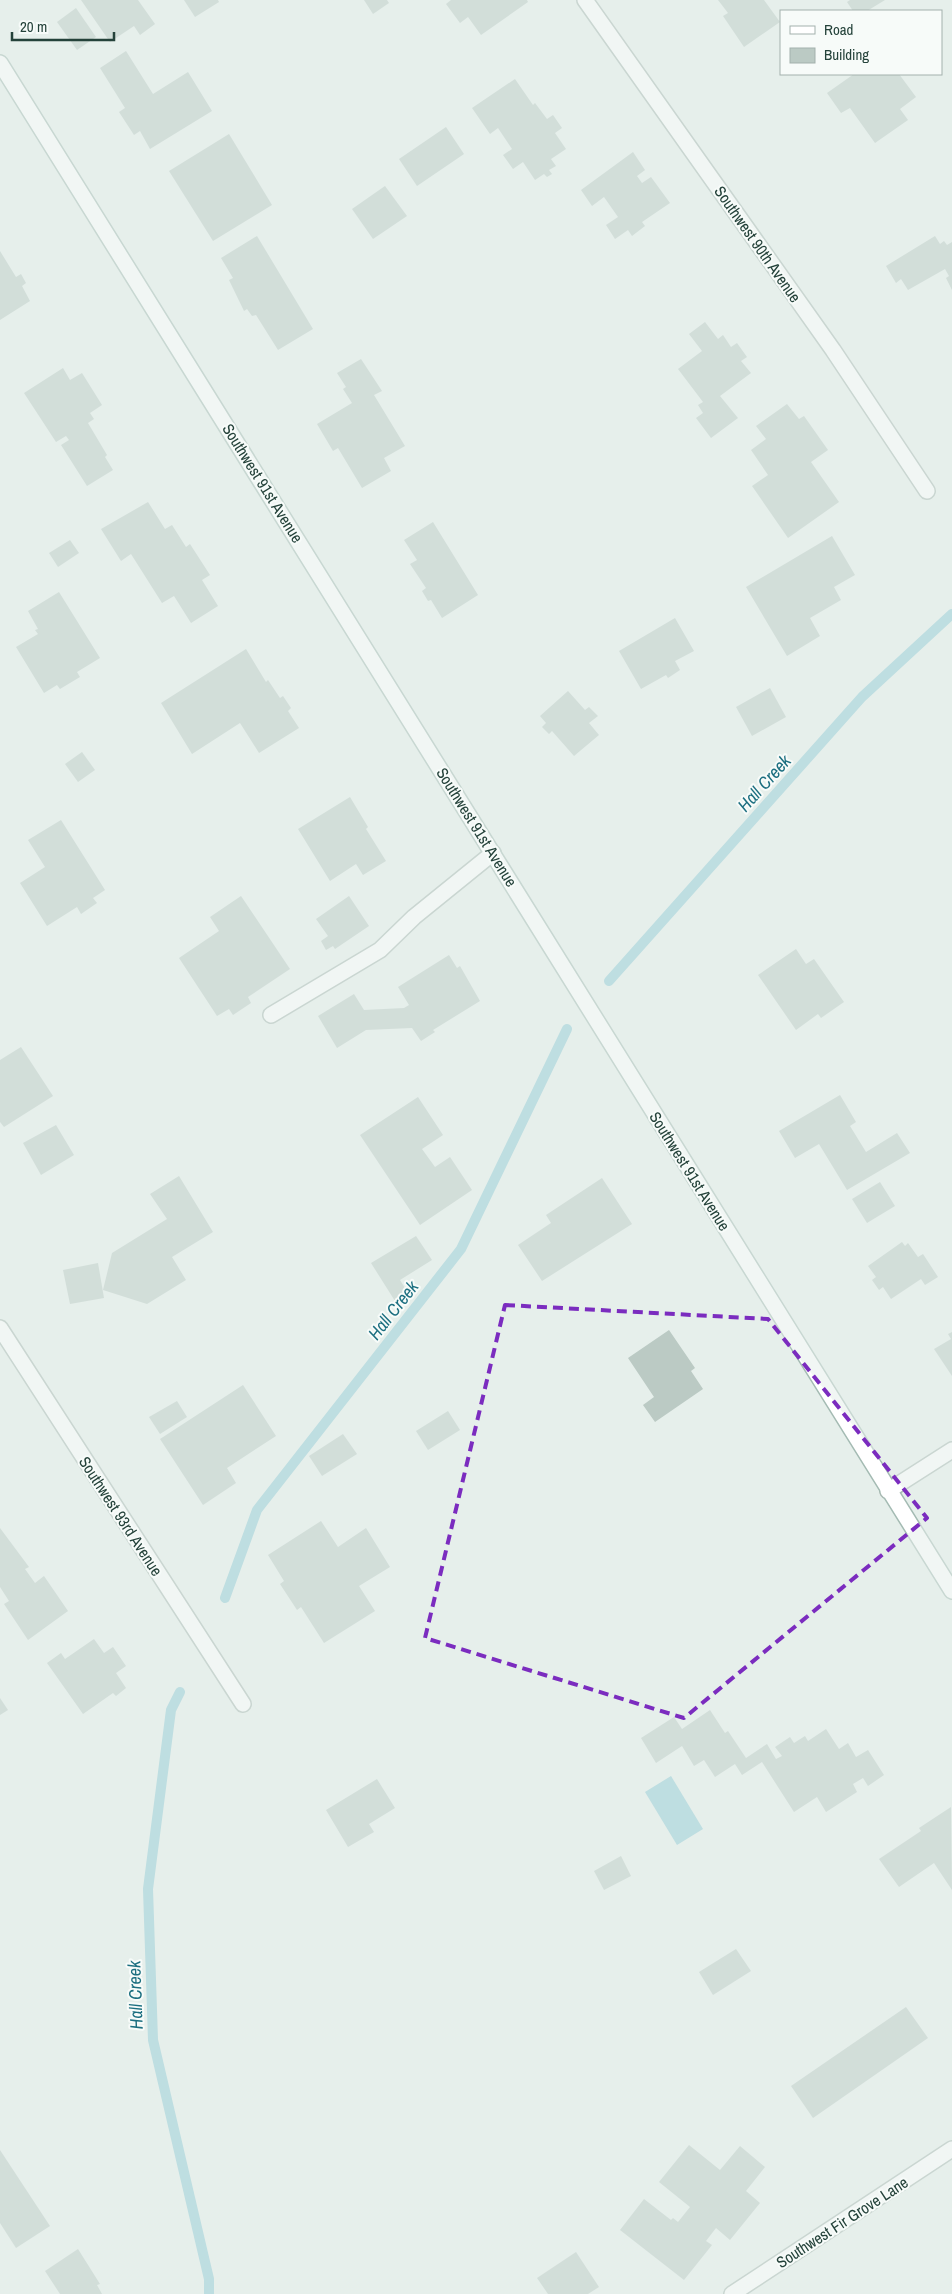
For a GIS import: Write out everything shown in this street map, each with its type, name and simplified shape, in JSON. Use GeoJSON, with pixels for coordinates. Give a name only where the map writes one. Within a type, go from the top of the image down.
{"type":"FeatureCollection","features":[{"type":"Feature","properties":{"kind":"street","name":"Southwest 90th Avenue"},"geometry":{"type":"LineString","coordinates":[[585,0],[833,350],[927,491]]}},
{"type":"Feature","properties":{"kind":"street","name":"Southwest 91st Avenue"},"geometry":{"type":"LineString","coordinates":[[0,63],[952,1591]]}},
{"type":"Feature","properties":{"kind":"street"},"geometry":{"type":"LineString","coordinates":[[271,1015],[380,950],[414,917],[493,853]]}},
{"type":"Feature","properties":{"kind":"street","name":"Southwest 93rd Avenue"},"geometry":{"type":"LineString","coordinates":[[0,1328],[243,1704]]}},
{"type":"Feature","properties":{"kind":"street"},"geometry":{"type":"LineString","coordinates":[[888,1491],[952,1450]]}},
{"type":"Feature","properties":{"kind":"street","name":"Southwest Fir Grove Lane"},"geometry":{"type":"LineString","coordinates":[[732,2294],[952,2149]]}},
{"type":"Feature","properties":{"kind":"highlighted area"},"geometry":{"type":"Polygon","coordinates":[[[505,1305],[768,1319],[927,1518],[684,1718],[425,1638],[505,1305]]]}},
{"type":"Feature","properties":{"kind":"water"},"geometry":{"type":"Polygon","coordinates":[[[671,1776],[703,1829],[677,1845],[645,1792],[671,1776]]]}},
{"type":"Feature","properties":{"kind":"building"},"geometry":{"type":"Polygon","coordinates":[[[81,0],[138,0],[155,24],[140,35],[134,26],[110,42],[81,0]]]}},
{"type":"Feature","properties":{"kind":"building"},"geometry":{"type":"Polygon","coordinates":[[[184,0],[218,0],[219,2],[195,17],[184,0]]]}},
{"type":"Feature","properties":{"kind":"building"},"geometry":{"type":"Polygon","coordinates":[[[364,0],[387,0],[389,3],[373,14],[364,0]]]}},
{"type":"Feature","properties":{"kind":"building"},"geometry":{"type":"Polygon","coordinates":[[[451,0],[527,0],[528,2],[481,35],[468,17],[460,23],[446,4],[451,0]]]}},
{"type":"Feature","properties":{"kind":"building"},"geometry":{"type":"Polygon","coordinates":[[[718,0],[764,0],[780,22],[744,47],[723,16],[728,13],[718,0]]]}},
{"type":"Feature","properties":{"kind":"building"},"geometry":{"type":"Polygon","coordinates":[[[850,0],[885,0],[869,10],[852,10],[847,2],[850,0]]]}},
{"type":"Feature","properties":{"kind":"building"},"geometry":{"type":"Polygon","coordinates":[[[76,8],[96,37],[77,50],[57,22],[76,8]]]}},
{"type":"Feature","properties":{"kind":"building"},"geometry":{"type":"Polygon","coordinates":[[[126,51],[153,94],[188,72],[212,111],[150,149],[140,131],[134,135],[119,112],[125,108],[100,68],[126,51]]]}},
{"type":"Feature","properties":{"kind":"building"},"geometry":{"type":"Polygon","coordinates":[[[853,75],[900,75],[916,97],[900,109],[908,120],[875,143],[850,108],[841,113],[827,93],[853,75]]]}},
{"type":"Feature","properties":{"kind":"building"},"geometry":{"type":"Polygon","coordinates":[[[515,79],[533,105],[535,103],[547,119],[553,115],[562,128],[555,133],[566,149],[551,159],[556,166],[549,170],[552,174],[547,177],[544,174],[535,180],[523,162],[513,169],[503,155],[512,149],[498,128],[490,134],[472,108],[515,79]]]}},
{"type":"Feature","properties":{"kind":"building"},"geometry":{"type":"Polygon","coordinates":[[[446,127],[464,154],[417,186],[399,159],[446,127]]]}},
{"type":"Feature","properties":{"kind":"building"},"geometry":{"type":"Polygon","coordinates":[[[229,134],[272,205],[213,241],[169,171],[229,134]]]}},
{"type":"Feature","properties":{"kind":"building"},"geometry":{"type":"Polygon","coordinates":[[[633,152],[645,170],[637,176],[642,183],[651,177],[670,203],[642,222],[645,226],[632,236],[628,230],[615,239],[606,225],[618,217],[604,197],[592,206],[581,190],[633,152]]]}},
{"type":"Feature","properties":{"kind":"building"},"geometry":{"type":"Polygon","coordinates":[[[385,186],[407,216],[373,239],[352,209],[385,186]]]}},
{"type":"Feature","properties":{"kind":"building"},"geometry":{"type":"Polygon","coordinates":[[[257,236],[313,329],[278,350],[256,315],[252,316],[247,309],[244,311],[229,280],[233,278],[221,258],[257,236]]]}},
{"type":"Feature","properties":{"kind":"building"},"geometry":{"type":"Polygon","coordinates":[[[935,236],[940,244],[944,241],[947,245],[952,242],[952,290],[946,278],[949,276],[945,269],[908,290],[901,279],[896,283],[886,266],[935,236]]]}},
{"type":"Feature","properties":{"kind":"building"},"geometry":{"type":"Polygon","coordinates":[[[0,251],[16,277],[21,274],[26,283],[22,286],[30,301],[0,320],[0,251]]]}},
{"type":"Feature","properties":{"kind":"building"},"geometry":{"type":"Polygon","coordinates":[[[705,322],[718,339],[723,335],[731,347],[737,343],[747,357],[741,361],[751,373],[720,396],[738,418],[711,438],[696,418],[703,413],[698,405],[703,402],[678,369],[702,351],[689,334],[705,322]]]}},
{"type":"Feature","properties":{"kind":"building"},"geometry":{"type":"Polygon","coordinates":[[[361,359],[382,391],[374,395],[405,446],[384,458],[391,471],[362,488],[338,448],[333,451],[317,424],[352,403],[343,389],[346,387],[337,373],[361,359]]]}},
{"type":"Feature","properties":{"kind":"building"},"geometry":{"type":"Polygon","coordinates":[[[63,368],[70,380],[82,373],[102,405],[90,413],[94,419],[88,423],[107,455],[105,457],[113,470],[87,486],[61,445],[69,440],[66,436],[56,442],[24,393],[63,368]]]}},
{"type":"Feature","properties":{"kind":"building"},"geometry":{"type":"Polygon","coordinates":[[[787,404],[799,419],[804,416],[828,450],[811,462],[839,502],[788,538],[752,486],[768,475],[751,450],[766,439],[756,426],[787,404]]]}},
{"type":"Feature","properties":{"kind":"building"},"geometry":{"type":"Polygon","coordinates":[[[148,502],[165,529],[172,525],[186,547],[190,544],[210,575],[202,580],[218,606],[191,623],[174,596],[162,603],[131,554],[121,561],[101,529],[148,502]]]}},
{"type":"Feature","properties":{"kind":"building"},"geometry":{"type":"Polygon","coordinates":[[[433,522],[478,595],[442,618],[431,600],[428,601],[422,591],[426,588],[410,564],[417,560],[404,540],[433,522]]]}},
{"type":"Feature","properties":{"kind":"building"},"geometry":{"type":"Polygon","coordinates":[[[832,536],[855,575],[834,587],[841,600],[810,618],[820,636],[787,656],[746,587],[832,536]]]}},
{"type":"Feature","properties":{"kind":"building"},"geometry":{"type":"Polygon","coordinates":[[[70,540],[79,553],[58,567],[49,553],[70,540]]]}},
{"type":"Feature","properties":{"kind":"building"},"geometry":{"type":"Polygon","coordinates":[[[59,592],[100,658],[77,672],[80,677],[60,689],[57,685],[44,693],[16,647],[38,634],[35,630],[38,629],[28,611],[59,592]]]}},
{"type":"Feature","properties":{"kind":"building"},"geometry":{"type":"Polygon","coordinates":[[[675,618],[694,651],[675,661],[680,670],[668,678],[666,675],[641,689],[619,651],[675,618]]]}},
{"type":"Feature","properties":{"kind":"building"},"geometry":{"type":"Polygon","coordinates":[[[246,649],[266,682],[268,680],[280,698],[283,696],[291,708],[288,711],[299,728],[259,753],[240,723],[192,754],[161,703],[246,649]]]}},
{"type":"Feature","properties":{"kind":"building"},"geometry":{"type":"Polygon","coordinates":[[[770,688],[786,717],[752,736],[736,707],[770,688]]]}},
{"type":"Feature","properties":{"kind":"building"},"geometry":{"type":"Polygon","coordinates":[[[568,691],[585,710],[589,707],[598,716],[589,723],[599,735],[574,756],[552,731],[549,734],[542,727],[546,723],[540,716],[568,691]]]}},
{"type":"Feature","properties":{"kind":"building"},"geometry":{"type":"Polygon","coordinates":[[[82,752],[95,770],[78,782],[65,764],[82,752]]]}},
{"type":"Feature","properties":{"kind":"building"},"geometry":{"type":"Polygon","coordinates":[[[350,797],[368,827],[366,829],[386,861],[363,875],[356,864],[330,881],[298,829],[350,797]]]}},
{"type":"Feature","properties":{"kind":"building"},"geometry":{"type":"Polygon","coordinates":[[[61,820],[105,890],[93,898],[97,903],[81,914],[77,907],[47,926],[20,883],[45,867],[28,840],[61,820]]]}},
{"type":"Feature","properties":{"kind":"building"},"geometry":{"type":"Polygon","coordinates":[[[241,896],[290,969],[248,997],[251,1003],[233,1015],[229,1009],[217,1016],[179,958],[219,931],[210,917],[241,896]]]}},
{"type":"Feature","properties":{"kind":"building"},"geometry":{"type":"Polygon","coordinates":[[[349,896],[369,926],[335,949],[333,946],[326,950],[321,941],[328,936],[316,919],[349,896]]]}},
{"type":"Feature","properties":{"kind":"building"},"geometry":{"type":"Polygon","coordinates":[[[796,949],[806,964],[814,959],[844,1002],[821,1018],[818,1014],[796,1030],[758,975],[796,949]]]}},
{"type":"Feature","properties":{"kind":"building"},"geometry":{"type":"Polygon","coordinates":[[[449,955],[457,968],[460,966],[480,1001],[433,1030],[435,1032],[421,1041],[412,1028],[366,1030],[337,1048],[318,1016],[354,994],[364,1010],[404,1008],[409,1005],[398,987],[449,955]]]}},
{"type":"Feature","properties":{"kind":"building"},"geometry":{"type":"Polygon","coordinates":[[[21,1047],[53,1096],[4,1127],[0,1122],[0,1060],[21,1047]]]}},
{"type":"Feature","properties":{"kind":"building"},"geometry":{"type":"Polygon","coordinates":[[[840,1095],[856,1122],[850,1126],[866,1152],[897,1133],[910,1153],[847,1190],[819,1144],[795,1158],[779,1131],[840,1095]]]}},
{"type":"Feature","properties":{"kind":"building"},"geometry":{"type":"Polygon","coordinates":[[[418,1097],[443,1135],[422,1149],[435,1167],[450,1157],[472,1190],[420,1225],[360,1135],[418,1097]]]}},
{"type":"Feature","properties":{"kind":"building"},"geometry":{"type":"Polygon","coordinates":[[[56,1125],[74,1155],[41,1175],[23,1143],[56,1125]]]}},
{"type":"Feature","properties":{"kind":"building"},"geometry":{"type":"Polygon","coordinates":[[[179,1176],[213,1232],[172,1257],[186,1280],[147,1304],[103,1290],[112,1253],[167,1219],[150,1194],[179,1176]]]}},
{"type":"Feature","properties":{"kind":"building"},"geometry":{"type":"Polygon","coordinates":[[[602,1178],[632,1224],[542,1281],[518,1245],[551,1223],[546,1215],[602,1178]]]}},
{"type":"Feature","properties":{"kind":"building"},"geometry":{"type":"Polygon","coordinates":[[[880,1182],[895,1206],[867,1223],[852,1199],[880,1182]]]}},
{"type":"Feature","properties":{"kind":"building"},"geometry":{"type":"Polygon","coordinates":[[[416,1236],[432,1260],[400,1280],[408,1293],[395,1301],[371,1263],[416,1236]]]}},
{"type":"Feature","properties":{"kind":"building"},"geometry":{"type":"Polygon","coordinates":[[[902,1242],[905,1246],[908,1243],[918,1257],[923,1254],[938,1277],[925,1285],[921,1279],[891,1299],[883,1287],[879,1290],[872,1280],[876,1277],[868,1266],[902,1242]]]}},
{"type":"Feature","properties":{"kind":"building"},"geometry":{"type":"Polygon","coordinates":[[[98,1263],[104,1298],[70,1304],[63,1270],[98,1263]]]}},
{"type":"Feature","properties":{"kind":"building"},"geometry":{"type":"Polygon","coordinates":[[[669,1330],[695,1368],[691,1371],[703,1389],[655,1422],[643,1405],[654,1397],[628,1358],[669,1330]]]}},
{"type":"Feature","properties":{"kind":"building"},"geometry":{"type":"Polygon","coordinates":[[[952,1332],[952,1376],[934,1349],[951,1339],[948,1334],[952,1332]]]}},
{"type":"Feature","properties":{"kind":"building"},"geometry":{"type":"Polygon","coordinates":[[[243,1385],[276,1436],[227,1468],[236,1483],[203,1505],[160,1439],[243,1385]]]}},
{"type":"Feature","properties":{"kind":"building"},"geometry":{"type":"Polygon","coordinates":[[[177,1401],[187,1417],[160,1434],[149,1417],[177,1401]]]}},
{"type":"Feature","properties":{"kind":"building"},"geometry":{"type":"Polygon","coordinates":[[[448,1411],[460,1430],[428,1450],[416,1431],[448,1411]]]}},
{"type":"Feature","properties":{"kind":"building"},"geometry":{"type":"Polygon","coordinates":[[[343,1434],[357,1454],[322,1476],[309,1456],[343,1434]]]}},
{"type":"Feature","properties":{"kind":"building"},"geometry":{"type":"Polygon","coordinates":[[[321,1521],[338,1547],[366,1528],[390,1567],[359,1586],[375,1611],[324,1643],[301,1607],[297,1610],[280,1584],[284,1581],[268,1555],[321,1521]]]}},
{"type":"Feature","properties":{"kind":"building"},"geometry":{"type":"Polygon","coordinates":[[[0,1528],[29,1567],[25,1569],[35,1583],[44,1576],[68,1611],[28,1640],[4,1604],[9,1601],[0,1587],[0,1528]]]}},
{"type":"Feature","properties":{"kind":"building"},"geometry":{"type":"Polygon","coordinates":[[[94,1639],[104,1653],[113,1647],[126,1666],[116,1673],[126,1688],[116,1696],[113,1693],[83,1714],[47,1663],[61,1653],[65,1659],[94,1639]]]}},
{"type":"Feature","properties":{"kind":"building"},"geometry":{"type":"Polygon","coordinates":[[[0,1698],[8,1710],[0,1715],[0,1698]]]}},
{"type":"Feature","properties":{"kind":"building"},"geometry":{"type":"Polygon","coordinates":[[[710,1710],[725,1733],[728,1731],[746,1758],[767,1744],[776,1759],[782,1756],[775,1747],[790,1737],[794,1743],[805,1736],[808,1741],[826,1729],[839,1749],[848,1743],[856,1757],[868,1750],[884,1775],[868,1786],[863,1778],[853,1784],[857,1792],[826,1812],[817,1797],[794,1812],[762,1762],[742,1775],[735,1764],[715,1777],[704,1760],[694,1766],[682,1746],[656,1763],[641,1738],[674,1717],[682,1729],[710,1710]]]}},
{"type":"Feature","properties":{"kind":"building"},"geometry":{"type":"Polygon","coordinates":[[[377,1779],[395,1808],[369,1824],[374,1832],[348,1847],[326,1810],[377,1779]]]}},
{"type":"Feature","properties":{"kind":"building"},"geometry":{"type":"Polygon","coordinates":[[[951,1807],[952,1890],[934,1863],[899,1887],[879,1859],[921,1831],[919,1828],[951,1807]]]}},
{"type":"Feature","properties":{"kind":"building"},"geometry":{"type":"Polygon","coordinates":[[[621,1856],[631,1876],[604,1890],[594,1871],[621,1856]]]}},
{"type":"Feature","properties":{"kind":"building"},"geometry":{"type":"Polygon","coordinates":[[[736,1949],[751,1971],[713,1995],[699,1972],[736,1949]]]}},
{"type":"Feature","properties":{"kind":"building"},"geometry":{"type":"Polygon","coordinates":[[[906,2007],[928,2038],[813,2118],[791,2086],[906,2007]]]}},
{"type":"Feature","properties":{"kind":"building"},"geometry":{"type":"Polygon","coordinates":[[[689,2145],[720,2170],[740,2146],[765,2167],[746,2191],[760,2203],[730,2240],[716,2228],[706,2241],[712,2245],[684,2280],[620,2230],[644,2199],[671,2220],[673,2218],[678,2222],[690,2207],[659,2182],[689,2145]]]}},
{"type":"Feature","properties":{"kind":"building"},"geometry":{"type":"Polygon","coordinates":[[[0,2150],[50,2226],[16,2248],[0,2223],[0,2150]]]}},
{"type":"Feature","properties":{"kind":"building"},"geometry":{"type":"Polygon","coordinates":[[[78,2249],[100,2284],[97,2285],[102,2294],[60,2294],[45,2271],[78,2249]]]}},
{"type":"Feature","properties":{"kind":"building"},"geometry":{"type":"Polygon","coordinates":[[[576,2252],[599,2287],[588,2294],[548,2294],[537,2278],[576,2252]]]}},
{"type":"Feature","properties":{"kind":"waterway","name":"Hall Creek"},"geometry":{"type":"LineString","coordinates":[[609,981],[862,697],[952,614]]}},
{"type":"Feature","properties":{"kind":"waterway","name":"Hall Creek"},"geometry":{"type":"LineString","coordinates":[[225,1598],[257,1510],[461,1249],[567,1029]]}},
{"type":"Feature","properties":{"kind":"waterway","name":"Hall Creek"},"geometry":{"type":"LineString","coordinates":[[180,1692],[171,1710],[148,1889],[153,2040],[209,2279],[209,2294]]}}]}
